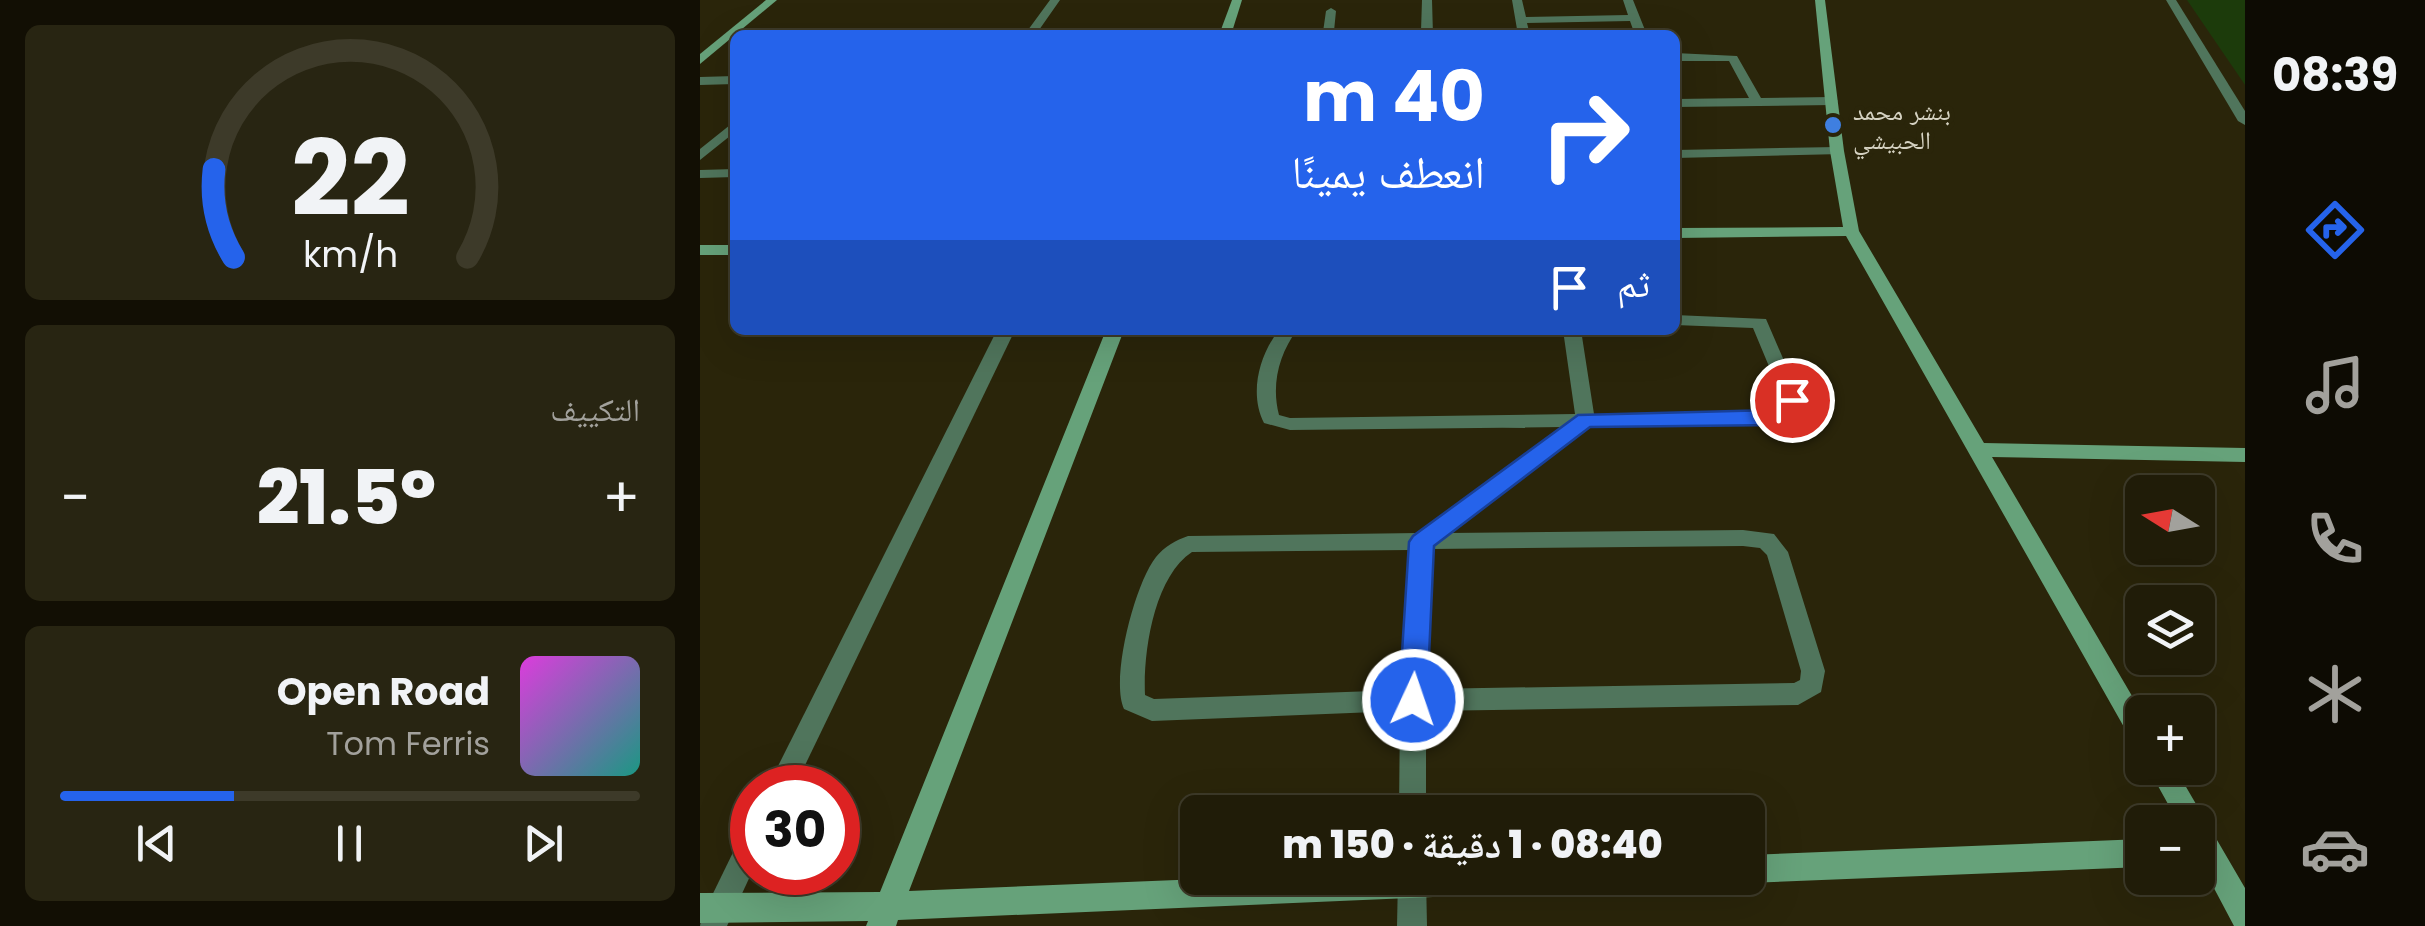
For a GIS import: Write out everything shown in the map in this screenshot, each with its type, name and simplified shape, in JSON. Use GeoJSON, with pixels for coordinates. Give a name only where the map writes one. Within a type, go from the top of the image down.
{"type":"FeatureCollection","features":[{"type":"Feature","properties":{"kind":"street"},"geometry":{"type":"LineString","coordinates":[[736,30],[772,0]]}},
{"type":"Feature","properties":{"kind":"street"},"geometry":{"type":"LineString","coordinates":[[1034,30],[1056,0]]}},
{"type":"Feature","properties":{"kind":"street"},"geometry":{"type":"LineString","coordinates":[[1227,30],[1236,0]]}},
{"type":"Feature","properties":{"kind":"street"},"geometry":{"type":"LineString","coordinates":[[1427,0],[1427,30]]}},
{"type":"Feature","properties":{"kind":"street"},"geometry":{"type":"LineString","coordinates":[[1517,0],[1523,30]]}},
{"type":"Feature","properties":{"kind":"street"},"geometry":{"type":"LineString","coordinates":[[1628,0],[1640,30]]}},
{"type":"Feature","properties":{"kind":"street"},"geometry":{"type":"LineString","coordinates":[[1820,0],[1837,151],[1851,231],[1870,270],[1980,450],[2125,706]]}},
{"type":"Feature","properties":{"kind":"street"},"geometry":{"type":"LineString","coordinates":[[2171,0],[2245,121]]}},
{"type":"Feature","properties":{"kind":"street"},"geometry":{"type":"LineString","coordinates":[[1329,30],[1332,10]]}},
{"type":"Feature","properties":{"kind":"street"},"geometry":{"type":"LineString","coordinates":[[1522,20],[1636,18]]}},
{"type":"Feature","properties":{"kind":"street"},"geometry":{"type":"LineString","coordinates":[[700,60],[730,35]]}},
{"type":"Feature","properties":{"kind":"street"},"geometry":{"type":"LineString","coordinates":[[1680,57],[1733,58],[1739,62],[1756,102]]}},
{"type":"Feature","properties":{"kind":"street"},"geometry":{"type":"LineString","coordinates":[[700,81],[730,80]]}},
{"type":"Feature","properties":{"kind":"street"},"geometry":{"type":"LineString","coordinates":[[1680,103],[1832,101]]}},
{"type":"Feature","properties":{"kind":"street"},"geometry":{"type":"LineString","coordinates":[[700,156],[730,129]]}},
{"type":"Feature","properties":{"kind":"street"},"geometry":{"type":"LineString","coordinates":[[1680,154],[1837,151]]}},
{"type":"Feature","properties":{"kind":"street"},"geometry":{"type":"LineString","coordinates":[[700,174],[730,173]]}},
{"type":"Feature","properties":{"kind":"street"},"geometry":{"type":"LineString","coordinates":[[1680,233],[1851,231]]}},
{"type":"Feature","properties":{"kind":"street"},"geometry":{"type":"LineString","coordinates":[[700,250],[730,249]]}},
{"type":"Feature","properties":{"kind":"street"},"geometry":{"type":"LineString","coordinates":[[1283,335],[1278,341],[1265,406],[1271,419],[1290,424],[1778,418],[1792,411],[1792,400],[1760,323],[1680,320]]}},
{"type":"Feature","properties":{"kind":"street"},"geometry":{"type":"LineString","coordinates":[[791,765],[1004,335]]}},
{"type":"Feature","properties":{"kind":"street"},"geometry":{"type":"LineString","coordinates":[[885,916],[1113,335]]}},
{"type":"Feature","properties":{"kind":"street"},"geometry":{"type":"LineString","coordinates":[[1573,335],[1585,420]]}},
{"type":"Feature","properties":{"kind":"street"},"geometry":{"type":"LineString","coordinates":[[1412,795],[1422,542],[1585,420]]}},
{"type":"Feature","properties":{"kind":"street"},"geometry":{"type":"LineString","coordinates":[[1980,450],[2245,454]]}},
{"type":"Feature","properties":{"kind":"street"},"geometry":{"type":"LineString","coordinates":[[1766,540],[1777,552],[1814,671],[1812,685],[1798,694],[1413,700],[1152,710],[1132,701],[1129,682],[1157,572],[1170,554],[1188,544],[1422,542],[1766,540]]}},
{"type":"Feature","properties":{"kind":"street"},"geometry":{"type":"LineString","coordinates":[[1765,868],[2125,854]]}},
{"type":"Feature","properties":{"kind":"street"},"geometry":{"type":"LineString","coordinates":[[2215,867],[2245,916]]}},
{"type":"Feature","properties":{"kind":"street"},"geometry":{"type":"LineString","coordinates":[[730,881],[711,914],[885,916],[1192,895]]}},
{"type":"Feature","properties":{"kind":"street"},"geometry":{"type":"LineString","coordinates":[[1412,895],[1412,926]]}},
{"type":"Feature","properties":{"kind":"green space"},"geometry":{"type":"Polygon","coordinates":[[[2187,0],[2245,0],[2245,85],[2243,82],[2187,0]]]}},
{"type":"Feature","properties":{"kind":"place","name":"بنشر محمد الحبيشي"},"geometry":{"type":"Point","coordinates":[1833,125]}},
{"type":"Feature","properties":{"kind":"route"},"geometry":{"type":"LineString","coordinates":[[1413,700],[1422,542],[1585,420],[1778,418],[1792,411],[1792,400]]}}]}
